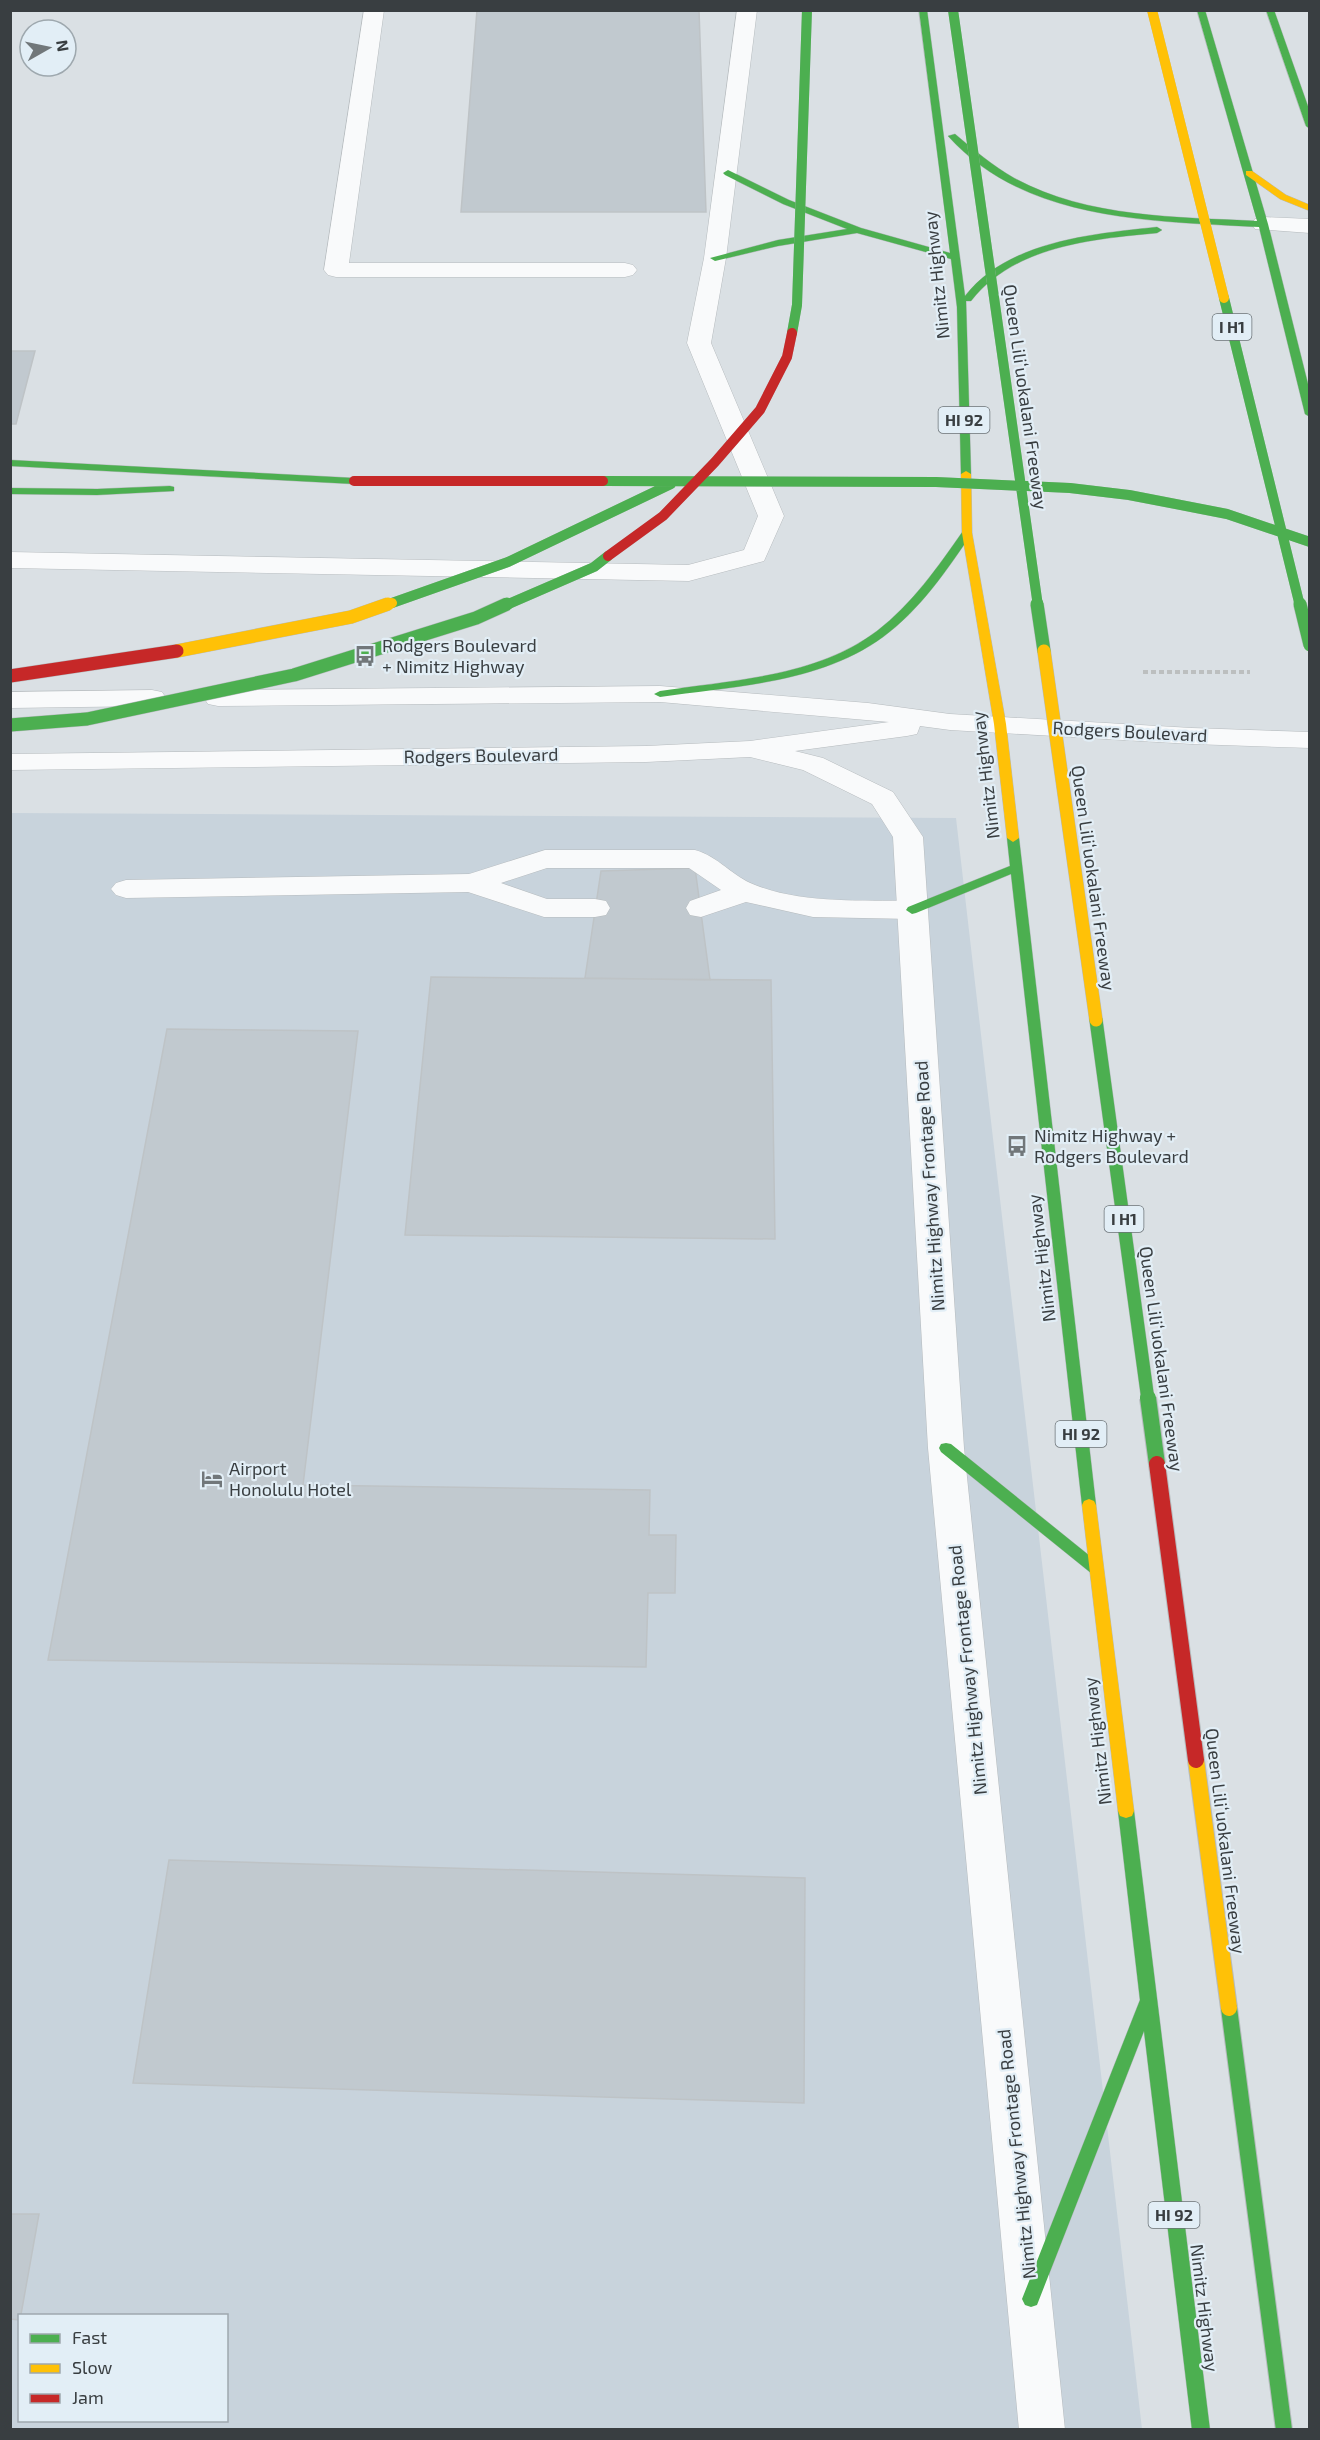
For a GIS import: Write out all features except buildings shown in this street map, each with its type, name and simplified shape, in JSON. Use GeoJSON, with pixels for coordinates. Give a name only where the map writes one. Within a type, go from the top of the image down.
{"type":"FeatureCollection","features":[{"type":"Feature","properties":{"kind":"main road"},"geometry":{"type":"LineString","coordinates":[[10,725],[87,719],[294,675],[476,618],[594,567],[663,516],[715,462],[760,410],[787,357],[797,305],[807,10]]}},
{"type":"Feature","properties":{"kind":"main road","name":"Nimitz Highway"},"geometry":{"type":"LineString","coordinates":[[923,10],[962,307],[967,534],[1000,724],[1096,1569],[1201,2430]]}},
{"type":"Feature","properties":{"kind":"main road","name":"Queen Liliʻuokalani Freeway"},"geometry":{"type":"LineString","coordinates":[[953,10],[1147,1380],[1284,2430]]}},
{"type":"Feature","properties":{"kind":"main road","name":"I H1"},"geometry":{"type":"LineString","coordinates":[[1152,10],[1310,645]]}},
{"type":"Feature","properties":{"kind":"main road"},"geometry":{"type":"LineString","coordinates":[[1201,10],[1263,224],[1310,414]]}},
{"type":"Feature","properties":{"kind":"main road"},"geometry":{"type":"LineString","coordinates":[[1270,10],[1310,126]]}},
{"type":"Feature","properties":{"kind":"main road"},"geometry":{"type":"LineString","coordinates":[[939,121],[966,151],[992,169],[1025,187],[1068,202],[1121,213],[1263,224]]}},
{"type":"Feature","properties":{"kind":"main road"},"geometry":{"type":"LineString","coordinates":[[728,173],[786,202],[858,230],[954,257]]}},
{"type":"Feature","properties":{"kind":"main road"},"geometry":{"type":"LineString","coordinates":[[1249,173],[1283,197],[1310,208]]}},
{"type":"Feature","properties":{"kind":"main road"},"geometry":{"type":"LineString","coordinates":[[962,307],[982,282],[1008,266],[1064,246],[1136,232],[1263,224]]}},
{"type":"Feature","properties":{"kind":"main road"},"geometry":{"type":"LineString","coordinates":[[715,258],[778,243],[858,230]]}},
{"type":"Feature","properties":{"kind":"main road"},"geometry":{"type":"LineString","coordinates":[[10,676],[212,646],[351,617],[508,562],[715,462]]}},
{"type":"Feature","properties":{"kind":"main road"},"geometry":{"type":"LineString","coordinates":[[10,463],[354,481]]}},
{"type":"Feature","properties":{"kind":"main road"},"geometry":{"type":"LineString","coordinates":[[202,487],[354,481],[936,482],[1070,488],[1129,495],[1227,514],[1310,542]]}},
{"type":"Feature","properties":{"kind":"main road"},"geometry":{"type":"LineString","coordinates":[[10,491],[97,492],[179,488]]}},
{"type":"Feature","properties":{"kind":"main road"},"geometry":{"type":"LineString","coordinates":[[660,694],[792,670],[849,652],[888,627],[935,578],[967,534]]}},
{"type":"Feature","properties":{"kind":"main road"},"geometry":{"type":"LineString","coordinates":[[912,910],[1015,868]]}},
{"type":"Feature","properties":{"kind":"main road"},"geometry":{"type":"LineString","coordinates":[[946,1448],[1096,1569]]}},
{"type":"Feature","properties":{"kind":"main road"},"geometry":{"type":"LineString","coordinates":[[1031,2299],[1147,2001]]}},
{"type":"Feature","properties":{"kind":"street"},"geometry":{"type":"LineString","coordinates":[[374,10],[336,270],[625,270]]}},
{"type":"Feature","properties":{"kind":"street"},"geometry":{"type":"LineString","coordinates":[[10,560],[689,573],[754,555],[771,516],[699,343],[728,173],[747,10]]}},
{"type":"Feature","properties":{"kind":"street"},"geometry":{"type":"LineString","coordinates":[[1263,224],[1310,226]]}},
{"type":"Feature","properties":{"kind":"street","name":"Rodgers Boulevard"},"geometry":{"type":"LineString","coordinates":[[10,700],[660,694],[868,711],[950,722],[1192,736],[1310,740]]}},
{"type":"Feature","properties":{"kind":"street","name":"Rodgers Boulevard"},"geometry":{"type":"LineString","coordinates":[[10,762],[646,754],[750,749],[950,722]]}},
{"type":"Feature","properties":{"kind":"street","name":"Nimitz Highway Frontage Road"},"geometry":{"type":"LineString","coordinates":[[750,749],[813,764],[883,798],[908,837],[946,1448],[1042,2430]]}},
{"type":"Feature","properties":{"kind":"street"},"geometry":{"type":"LineString","coordinates":[[126,889],[471,883],[545,859],[695,859],[744,892],[813,909],[912,910]]}},
{"type":"Feature","properties":{"kind":"street"},"geometry":{"type":"LineString","coordinates":[[471,883],[544,908],[595,908]]}},
{"type":"Feature","properties":{"kind":"street"},"geometry":{"type":"LineString","coordinates":[[701,908],[744,892]]}},
{"type":"Feature","properties":{"kind":"path"},"geometry":{"type":"LineString","coordinates":[[1143,672],[1250,672]]}},
{"type":"Feature","properties":{"kind":"shaded area"},"geometry":{"type":"Polygon","coordinates":[[[11,813],[956,818],[1142,2429],[11,2430],[11,813]]]}},
{"type":"Feature","properties":{"kind":"traffic: fast"},"geometry":{"type":"LineString","coordinates":[[792,333],[797,305],[807,10]]}},
{"type":"Feature","properties":{"kind":"traffic: fast"},"geometry":{"type":"LineString","coordinates":[[923,10],[962,307],[966,474]]}},
{"type":"Feature","properties":{"kind":"traffic: fast"},"geometry":{"type":"LineString","coordinates":[[953,10],[1044,651]]}},
{"type":"Feature","properties":{"kind":"traffic: fast"},"geometry":{"type":"LineString","coordinates":[[1201,10],[1263,224],[1310,414]]}},
{"type":"Feature","properties":{"kind":"traffic: fast"},"geometry":{"type":"LineString","coordinates":[[1270,10],[1310,126]]}},
{"type":"Feature","properties":{"kind":"traffic: fast"},"geometry":{"type":"LineString","coordinates":[[952,136],[984,162],[1019,184],[1077,205],[1139,216],[1263,224]]}},
{"type":"Feature","properties":{"kind":"traffic: fast"},"geometry":{"type":"LineString","coordinates":[[728,173],[786,202],[858,230],[954,257]]}},
{"type":"Feature","properties":{"kind":"traffic: fast"},"geometry":{"type":"LineString","coordinates":[[715,258],[778,243],[857,230]]}},
{"type":"Feature","properties":{"kind":"traffic: fast"},"geometry":{"type":"LineString","coordinates":[[968,299],[981,283],[1000,269],[1043,250],[1090,239],[1157,230]]}},
{"type":"Feature","properties":{"kind":"traffic: fast"},"geometry":{"type":"LineString","coordinates":[[1224,298],[1310,645]]}},
{"type":"Feature","properties":{"kind":"traffic: fast"},"geometry":{"type":"LineString","coordinates":[[10,463],[354,481]]}},
{"type":"Feature","properties":{"kind":"traffic: fast"},"geometry":{"type":"LineString","coordinates":[[603,481],[936,482],[1070,488],[1129,495],[1227,514],[1310,542]]}},
{"type":"Feature","properties":{"kind":"traffic: fast"},"geometry":{"type":"LineString","coordinates":[[392,603],[508,562],[671,484]]}},
{"type":"Feature","properties":{"kind":"traffic: fast"},"geometry":{"type":"LineString","coordinates":[[10,491],[97,492],[170,489]]}},
{"type":"Feature","properties":{"kind":"traffic: fast"},"geometry":{"type":"LineString","coordinates":[[660,694],[791,673],[842,656],[865,644],[895,621],[922,594],[967,533]]}},
{"type":"Feature","properties":{"kind":"traffic: fast"},"geometry":{"type":"LineString","coordinates":[[10,725],[87,719],[294,675],[476,618],[594,567],[608,556]]}},
{"type":"Feature","properties":{"kind":"traffic: fast"},"geometry":{"type":"LineString","coordinates":[[1013,838],[1089,1505]]}},
{"type":"Feature","properties":{"kind":"traffic: fast"},"geometry":{"type":"LineString","coordinates":[[912,910],[1015,868]]}},
{"type":"Feature","properties":{"kind":"traffic: fast"},"geometry":{"type":"LineString","coordinates":[[1096,1020],[1157,1464]]}},
{"type":"Feature","properties":{"kind":"traffic: fast"},"geometry":{"type":"LineString","coordinates":[[946,1448],[1096,1569]]}},
{"type":"Feature","properties":{"kind":"traffic: fast"},"geometry":{"type":"LineString","coordinates":[[1126,1811],[1201,2430]]}},
{"type":"Feature","properties":{"kind":"traffic: fast"},"geometry":{"type":"LineString","coordinates":[[1031,2299],[1146,2005]]}},
{"type":"Feature","properties":{"kind":"traffic: fast"},"geometry":{"type":"LineString","coordinates":[[1229,2008],[1284,2430]]}},
{"type":"Feature","properties":{"kind":"traffic: slow"},"geometry":{"type":"LineString","coordinates":[[1152,10],[1224,298]]}},
{"type":"Feature","properties":{"kind":"traffic: slow"},"geometry":{"type":"LineString","coordinates":[[1249,173],[1283,197],[1310,208]]}},
{"type":"Feature","properties":{"kind":"traffic: slow"},"geometry":{"type":"LineString","coordinates":[[966,474],[967,533],[1000,724],[1013,838]]}},
{"type":"Feature","properties":{"kind":"traffic: slow"},"geometry":{"type":"LineString","coordinates":[[177,651],[351,617],[392,603]]}},
{"type":"Feature","properties":{"kind":"traffic: slow"},"geometry":{"type":"LineString","coordinates":[[1044,651],[1096,1020]]}},
{"type":"Feature","properties":{"kind":"traffic: slow"},"geometry":{"type":"LineString","coordinates":[[1089,1505],[1126,1811]]}},
{"type":"Feature","properties":{"kind":"traffic: slow"},"geometry":{"type":"LineString","coordinates":[[1196,1760],[1229,2008]]}},
{"type":"Feature","properties":{"kind":"traffic: jam"},"geometry":{"type":"LineString","coordinates":[[608,556],[663,516],[715,462],[760,410],[787,357],[792,333]]}},
{"type":"Feature","properties":{"kind":"traffic: jam"},"geometry":{"type":"LineString","coordinates":[[354,481],[603,481]]}},
{"type":"Feature","properties":{"kind":"traffic: jam"},"geometry":{"type":"LineString","coordinates":[[10,676],[177,651]]}},
{"type":"Feature","properties":{"kind":"traffic: jam"},"geometry":{"type":"LineString","coordinates":[[1157,1464],[1196,1760]]}},
{"type":"Feature","properties":{"kind":"place","name":"Rodgers Boulevard + Nimitz Highway"},"geometry":{"type":"Point","coordinates":[365,656]}},
{"type":"Feature","properties":{"kind":"place","name":"Nimitz Highway + Rodgers Boulevard"},"geometry":{"type":"Point","coordinates":[1017,1146]}},
{"type":"Feature","properties":{"kind":"place","name":"Airport Honolulu Hotel"},"geometry":{"type":"Point","coordinates":[212,1479]}}]}
